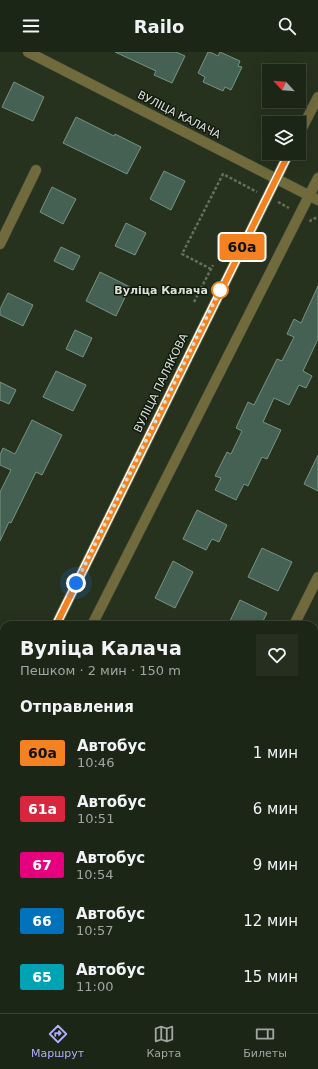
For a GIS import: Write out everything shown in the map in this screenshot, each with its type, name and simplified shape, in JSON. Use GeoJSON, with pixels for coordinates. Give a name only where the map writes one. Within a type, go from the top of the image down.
{"type":"FeatureCollection","features":[{"type":"Feature","properties":{"kind":"street","name":"ВУЛІЦА КАЛАЧА"},"geometry":{"type":"LineString","coordinates":[[28,52],[314,198]]}},
{"type":"Feature","properties":{"kind":"street"},"geometry":{"type":"LineString","coordinates":[[306,120],[318,97]]}},
{"type":"Feature","properties":{"kind":"street","name":"ВУЛІЦА ПАЛЯКОВА"},"geometry":{"type":"LineString","coordinates":[[58,621],[285,160]]}},
{"type":"Feature","properties":{"kind":"street"},"geometry":{"type":"LineString","coordinates":[[0,244],[36,170]]}},
{"type":"Feature","properties":{"kind":"street"},"geometry":{"type":"LineString","coordinates":[[94,621],[314,198],[318,178]]}},
{"type":"Feature","properties":{"kind":"street"},"geometry":{"type":"LineString","coordinates":[[297,621],[314,596],[318,577]]}},
{"type":"Feature","properties":{"kind":"path"},"geometry":{"type":"LineString","coordinates":[[211,269],[182,254],[223,174],[260,193]]}},
{"type":"Feature","properties":{"kind":"path"},"geometry":{"type":"LineString","coordinates":[[194,302],[213,265]]}},
{"type":"Feature","properties":{"kind":"building"},"geometry":{"type":"Polygon","coordinates":[[[115,52],[176,52],[185,56],[172,83],[154,75],[156,71],[115,52]]]}},
{"type":"Feature","properties":{"kind":"building"},"geometry":{"type":"Polygon","coordinates":[[[208,52],[218,56],[220,52],[240,61],[238,66],[242,67],[231,90],[225,87],[223,91],[203,82],[205,77],[198,73],[208,52]]]}},
{"type":"Feature","properties":{"kind":"building"},"geometry":{"type":"Polygon","coordinates":[[[14,82],[44,97],[33,121],[2,107],[14,82]]]}},
{"type":"Feature","properties":{"kind":"building"},"geometry":{"type":"Polygon","coordinates":[[[76,117],[114,136],[115,134],[141,147],[127,174],[63,143],[76,117]]]}},
{"type":"Feature","properties":{"kind":"building"},"geometry":{"type":"Polygon","coordinates":[[[164,171],[185,181],[171,210],[150,199],[164,171]]]}},
{"type":"Feature","properties":{"kind":"building"},"geometry":{"type":"Polygon","coordinates":[[[52,187],[76,199],[63,224],[40,212],[52,187]]]}},
{"type":"Feature","properties":{"kind":"building"},"geometry":{"type":"Polygon","coordinates":[[[126,223],[146,233],[135,255],[115,246],[126,223]]]}},
{"type":"Feature","properties":{"kind":"building"},"geometry":{"type":"Polygon","coordinates":[[[61,247],[80,256],[73,270],[54,261],[61,247]]]}},
{"type":"Feature","properties":{"kind":"building"},"geometry":{"type":"Polygon","coordinates":[[[100,272],[130,287],[116,316],[86,301],[100,272]]]}},
{"type":"Feature","properties":{"kind":"building"},"geometry":{"type":"Polygon","coordinates":[[[318,286],[318,339],[303,371],[312,376],[306,388],[299,385],[289,405],[274,398],[263,422],[281,430],[267,459],[262,457],[248,486],[244,484],[236,500],[215,490],[221,478],[215,476],[227,452],[231,454],[242,431],[236,428],[248,402],[254,405],[277,359],[282,361],[294,337],[287,334],[294,319],[301,323],[318,286]]]}},
{"type":"Feature","properties":{"kind":"building"},"geometry":{"type":"Polygon","coordinates":[[[8,293],[33,305],[23,326],[0,315],[0,309],[8,293]]]}},
{"type":"Feature","properties":{"kind":"building"},"geometry":{"type":"Polygon","coordinates":[[[75,330],[92,338],[83,357],[66,349],[75,330]]]}},
{"type":"Feature","properties":{"kind":"building"},"geometry":{"type":"Polygon","coordinates":[[[56,371],[86,385],[73,411],[43,397],[56,371]]]}},
{"type":"Feature","properties":{"kind":"building"},"geometry":{"type":"Polygon","coordinates":[[[0,382],[16,390],[9,404],[0,400],[0,382]]]}},
{"type":"Feature","properties":{"kind":"building"},"geometry":{"type":"Polygon","coordinates":[[[32,420],[62,435],[42,475],[36,472],[11,523],[9,522],[0,541],[0,492],[11,470],[0,465],[0,455],[3,448],[15,454],[32,420]]]}},
{"type":"Feature","properties":{"kind":"building"},"geometry":{"type":"Polygon","coordinates":[[[318,455],[318,491],[304,484],[318,455]]]}},
{"type":"Feature","properties":{"kind":"building"},"geometry":{"type":"Polygon","coordinates":[[[197,510],[227,525],[219,542],[212,539],[206,550],[183,539],[197,510]]]}},
{"type":"Feature","properties":{"kind":"building"},"geometry":{"type":"Polygon","coordinates":[[[262,548],[292,562],[278,591],[248,577],[262,548]]]}},
{"type":"Feature","properties":{"kind":"building"},"geometry":{"type":"Polygon","coordinates":[[[173,561],[193,572],[175,608],[155,598],[173,561]]]}},
{"type":"Feature","properties":{"kind":"building"},"geometry":{"type":"Polygon","coordinates":[[[240,600],[267,613],[263,621],[230,621],[240,600]]]}},
{"type":"Feature","properties":{"kind":"bus line","name":"60а"},"geometry":{"type":"LineString","coordinates":[[58,621],[285,160]]}},
{"type":"Feature","properties":{"kind":"place","name":"Вуліца Калача"},"geometry":{"type":"Point","coordinates":[220,290]}},
{"type":"Feature","properties":{"kind":"route"},"geometry":{"type":"LineString","coordinates":[[76,583],[220,290]]}}]}
